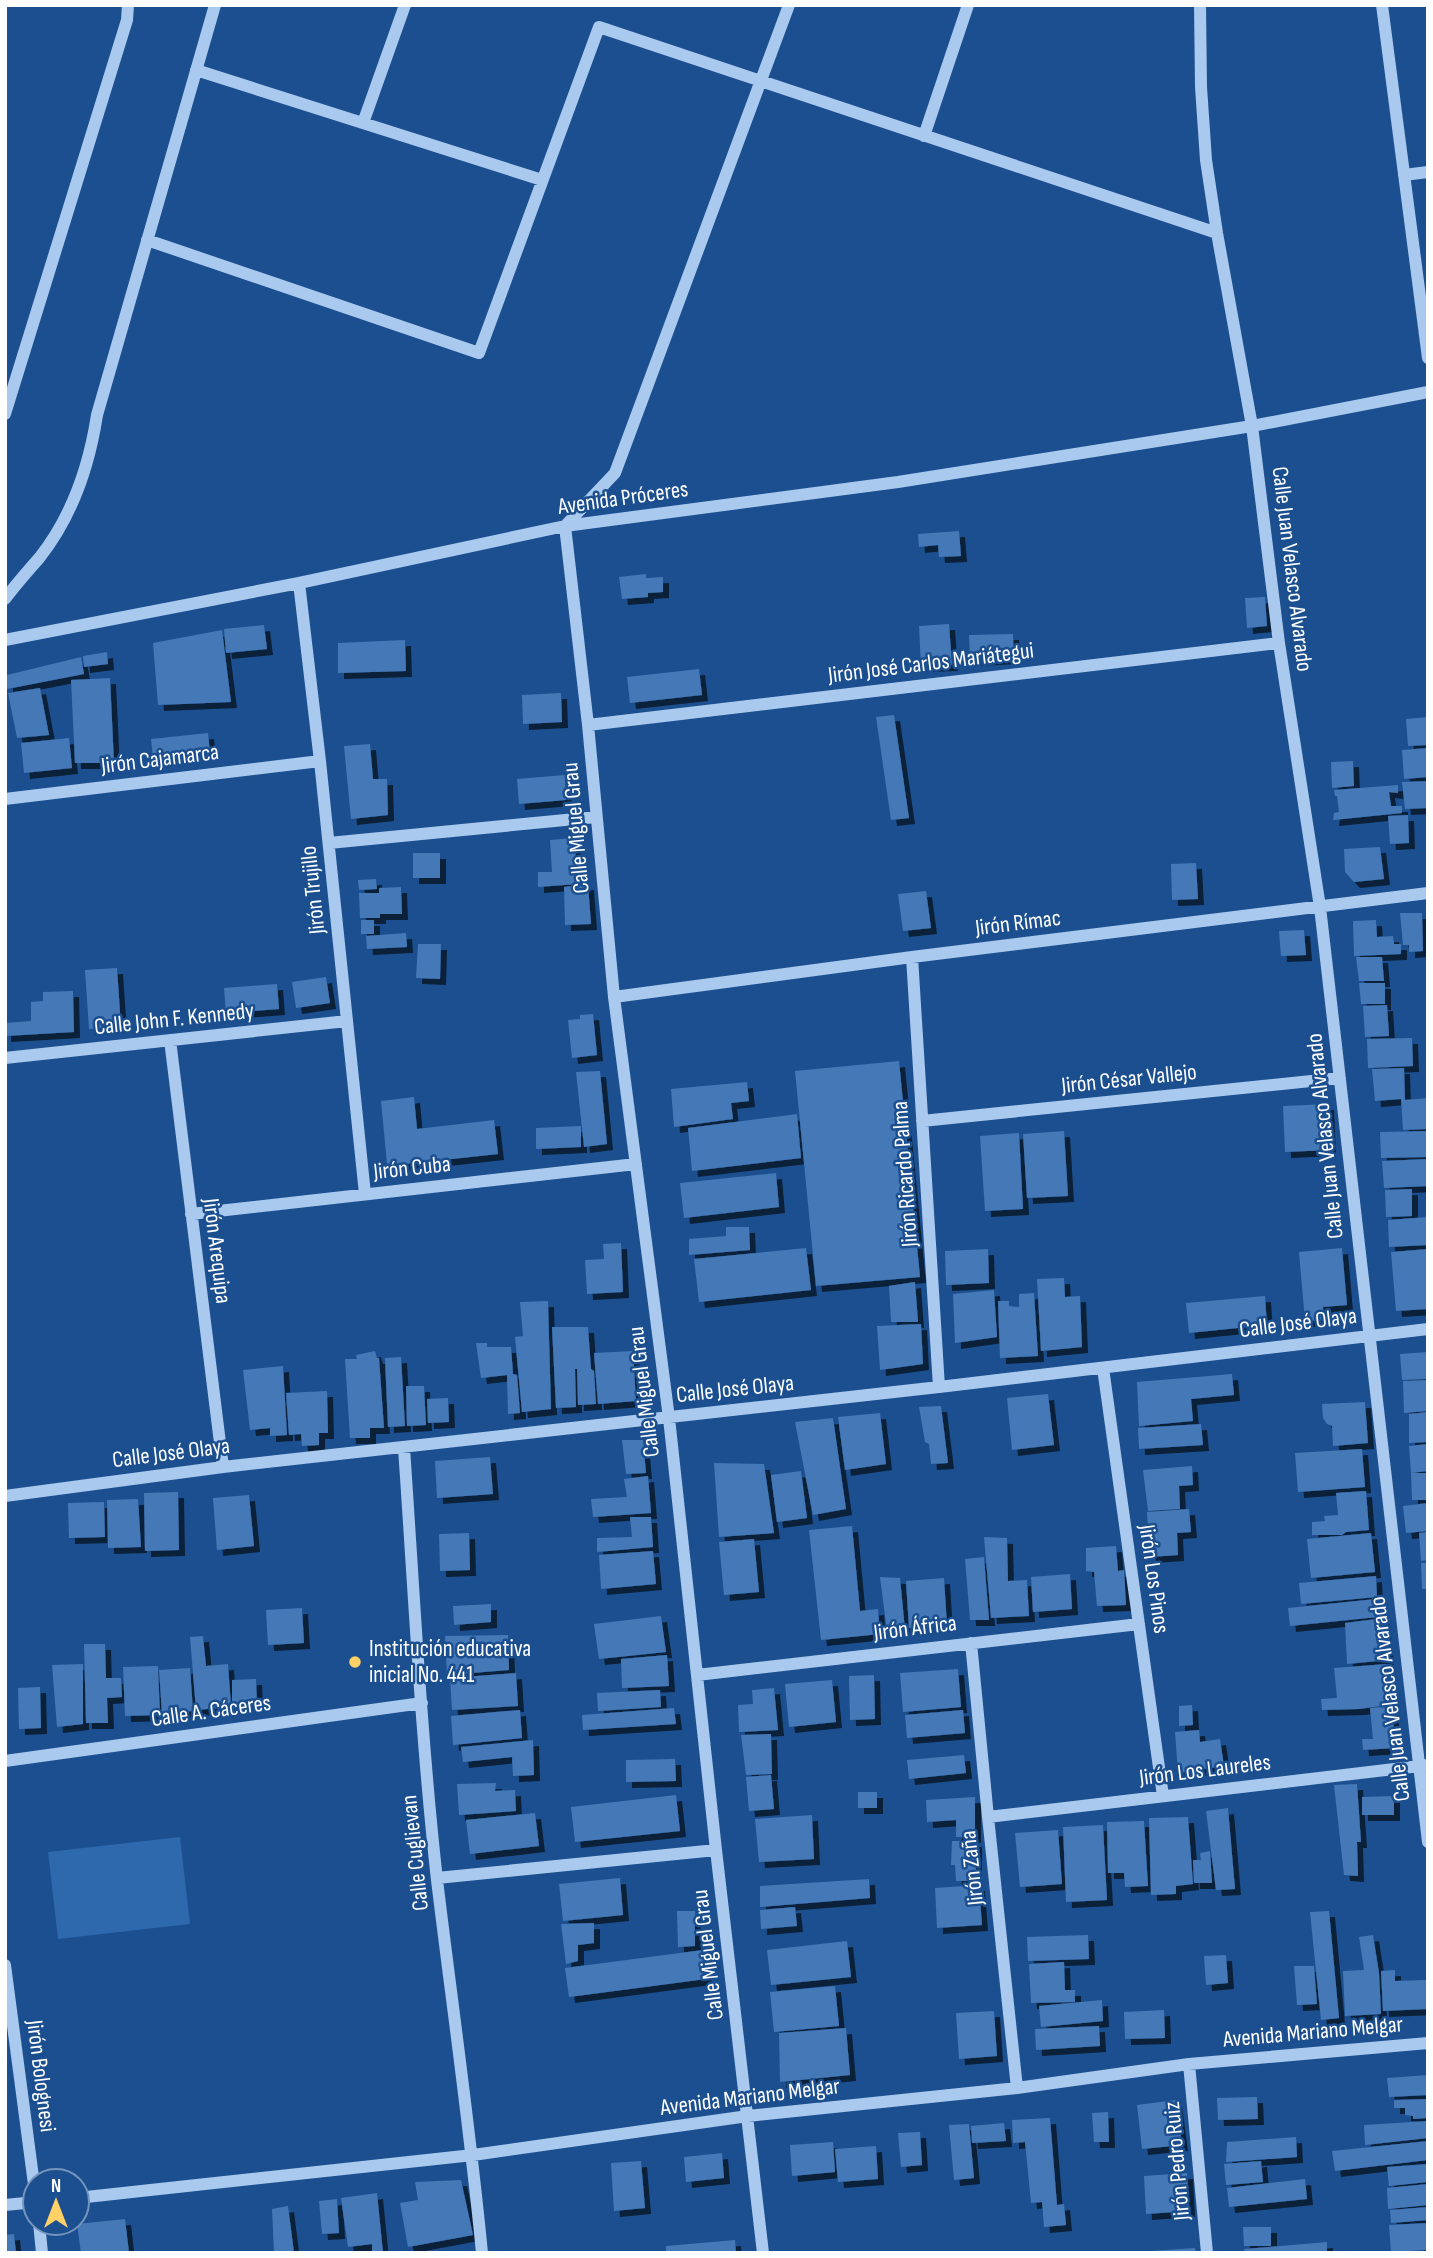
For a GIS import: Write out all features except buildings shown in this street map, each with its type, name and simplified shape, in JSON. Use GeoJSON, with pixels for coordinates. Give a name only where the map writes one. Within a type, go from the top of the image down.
{"type":"FeatureCollection","features":[{"type":"Feature","properties":{"kind":"street"},"geometry":{"type":"LineString","coordinates":[[5,414],[127,20],[128,5]]}},
{"type":"Feature","properties":{"kind":"street"},"geometry":{"type":"LineString","coordinates":[[6,596],[41,556],[74,502],[85,474],[97,415],[215,5]]}},
{"type":"Feature","properties":{"kind":"street"},"geometry":{"type":"LineString","coordinates":[[363,123],[405,5]]}},
{"type":"Feature","properties":{"kind":"street"},"geometry":{"type":"LineString","coordinates":[[565,526],[615,473],[789,5]]}},
{"type":"Feature","properties":{"kind":"street"},"geometry":{"type":"LineString","coordinates":[[924,136],[968,5]]}},
{"type":"Feature","properties":{"kind":"street","name":"Calle Juan Velasco Alvarado"},"geometry":{"type":"LineString","coordinates":[[1200,5],[1201,87],[1206,160],[1252,426],[1279,643],[1320,907],[1368,1336],[1423,1766],[1428,1842]]}},
{"type":"Feature","properties":{"kind":"street"},"geometry":{"type":"LineString","coordinates":[[1382,5],[1428,358]]}},
{"type":"Feature","properties":{"kind":"street"},"geometry":{"type":"LineString","coordinates":[[147,240],[479,353],[599,27],[1217,233]]}},
{"type":"Feature","properties":{"kind":"street"},"geometry":{"type":"LineString","coordinates":[[196,71],[542,180]]}},
{"type":"Feature","properties":{"kind":"street"},"geometry":{"type":"LineString","coordinates":[[1404,175],[1428,172]]}},
{"type":"Feature","properties":{"kind":"street","name":"Avenida Próceres"},"geometry":{"type":"LineString","coordinates":[[5,640],[299,583],[565,526],[898,482],[1252,426],[1428,392]]}},
{"type":"Feature","properties":{"kind":"street","name":"Calle Miguel Grau"},"geometry":{"type":"LineString","coordinates":[[565,526],[588,725],[614,997],[669,1418],[763,2253]]}},
{"type":"Feature","properties":{"kind":"street","name":"Jirón Trujillo"},"geometry":{"type":"LineString","coordinates":[[299,583],[365,1194]]}},
{"type":"Feature","properties":{"kind":"street","name":"Jirón José Carlos Mariátegui"},"geometry":{"type":"LineString","coordinates":[[588,725],[1279,643]]}},
{"type":"Feature","properties":{"kind":"street","name":"Jirón Cajamarca"},"geometry":{"type":"LineString","coordinates":[[5,799],[320,761]]}},
{"type":"Feature","properties":{"kind":"street"},"geometry":{"type":"LineString","coordinates":[[329,843],[596,817]]}},
{"type":"Feature","properties":{"kind":"street","name":"Jirón Rímac"},"geometry":{"type":"LineString","coordinates":[[614,997],[1428,893]]}},
{"type":"Feature","properties":{"kind":"street","name":"Jirón Ricardo Palma"},"geometry":{"type":"LineString","coordinates":[[912,957],[939,1387]]}},
{"type":"Feature","properties":{"kind":"street","name":"Calle John F. Kennedy"},"geometry":{"type":"LineString","coordinates":[[5,1058],[347,1021]]}},
{"type":"Feature","properties":{"kind":"street","name":"Jirón Arequipa"},"geometry":{"type":"LineString","coordinates":[[170,1040],[223,1467]]}},
{"type":"Feature","properties":{"kind":"street","name":"Jirón César Vallejo"},"geometry":{"type":"LineString","coordinates":[[922,1121],[1340,1078]]}},
{"type":"Feature","properties":{"kind":"street","name":"Jirón Cuba"},"geometry":{"type":"LineString","coordinates":[[191,1214],[636,1164]]}},
{"type":"Feature","properties":{"kind":"street","name":"Calle José Olaya"},"geometry":{"type":"LineString","coordinates":[[5,1496],[223,1467],[1428,1329]]}},
{"type":"Feature","properties":{"kind":"street","name":"Jirón Los Pinos"},"geometry":{"type":"LineString","coordinates":[[1102,1368],[1163,1796]]}},
{"type":"Feature","properties":{"kind":"street","name":"Calle Cuglievan"},"geometry":{"type":"LineString","coordinates":[[404,1448],[437,1878],[473,2155],[482,2253]]}},
{"type":"Feature","properties":{"kind":"street","name":"Jirón África"},"geometry":{"type":"LineString","coordinates":[[697,1675],[1139,1623]]}},
{"type":"Feature","properties":{"kind":"street","name":"Jirón Zaña"},"geometry":{"type":"LineString","coordinates":[[971,1643],[1017,2088]]}},
{"type":"Feature","properties":{"kind":"street","name":"Calle A. Cáceres"},"geometry":{"type":"LineString","coordinates":[[5,1761],[422,1703]]}},
{"type":"Feature","properties":{"kind":"street","name":"Jirón Los Laureles"},"geometry":{"type":"LineString","coordinates":[[988,1817],[1423,1766]]}},
{"type":"Feature","properties":{"kind":"street"},"geometry":{"type":"LineString","coordinates":[[437,1878],[716,1850]]}},
{"type":"Feature","properties":{"kind":"street","name":"Jirón Bolognesi"},"geometry":{"type":"LineString","coordinates":[[5,1965],[32,2167]]}},
{"type":"Feature","properties":{"kind":"street","name":"Avenida Mariano Melgar"},"geometry":{"type":"LineString","coordinates":[[91,2196],[473,2155],[748,2116],[1017,2088],[1189,2064],[1428,2043]]}},
{"type":"Feature","properties":{"kind":"street","name":"Jirón Pedro Ruiz"},"geometry":{"type":"LineString","coordinates":[[1189,2064],[1207,2253]]}},
{"type":"Feature","properties":{"kind":"shaded area"},"geometry":{"type":"Polygon","coordinates":[[[180,1837],[190,1924],[58,1939],[48,1852],[180,1837]]]}},
{"type":"Feature","properties":{"kind":"place","name":"Institución educativa inicial No. 441"},"geometry":{"type":"Point","coordinates":[355,1662]}}]}
